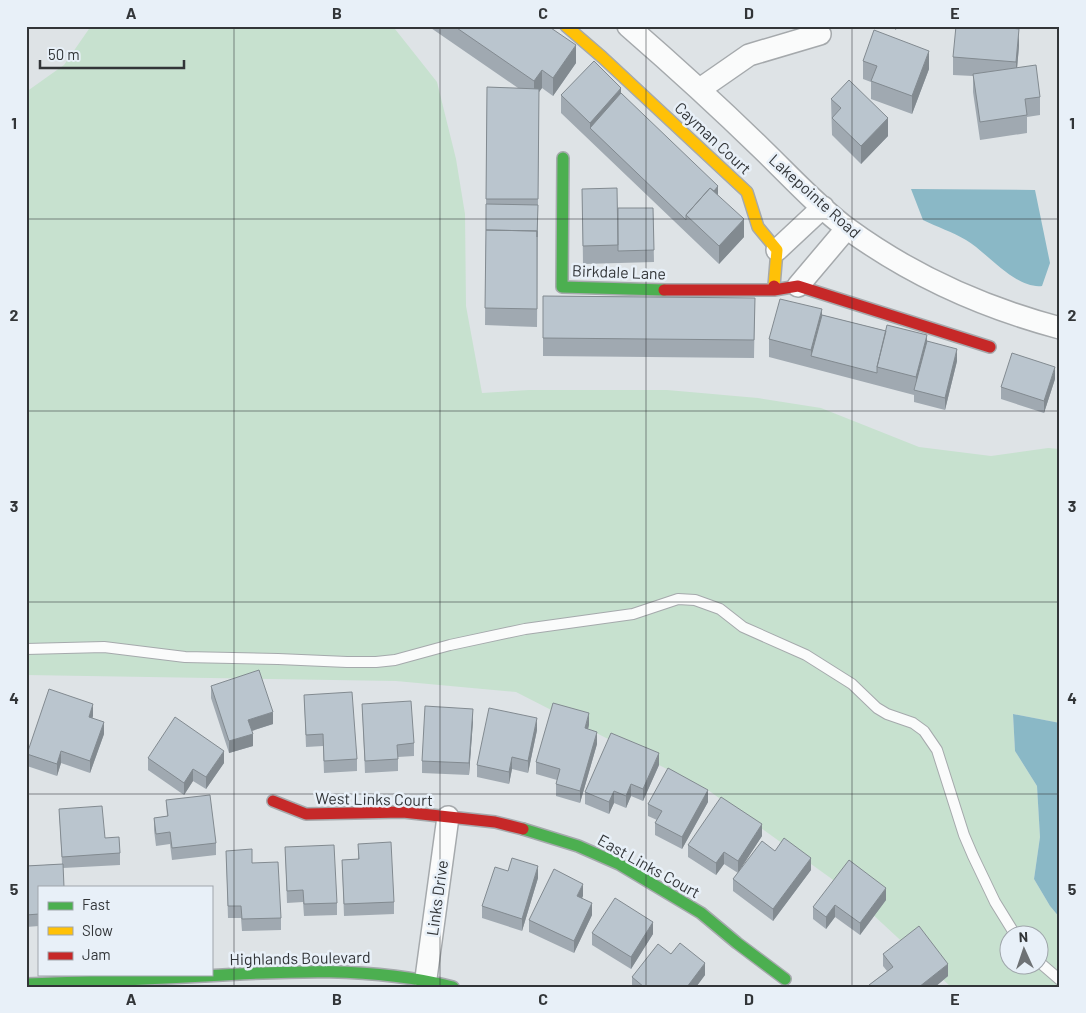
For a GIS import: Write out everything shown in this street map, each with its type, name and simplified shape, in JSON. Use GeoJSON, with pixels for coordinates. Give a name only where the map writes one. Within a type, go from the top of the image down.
{"type":"FeatureCollection","features":[{"type":"Feature","properties":{"kind":"street","name":"Cayman Court"},"geometry":{"type":"LineString","coordinates":[[566,26],[747,192],[758,227],[777,250]]}},
{"type":"Feature","properties":{"kind":"street","name":"Lakepointe Road"},"geometry":{"type":"LineString","coordinates":[[628,26],[700,90],[823,207],[847,228],[877,249],[951,288],[1004,311],[1060,328]]}},
{"type":"Feature","properties":{"kind":"street"},"geometry":{"type":"LineString","coordinates":[[700,90],[749,55],[820,34]]}},
{"type":"Feature","properties":{"kind":"street","name":"Birkdale Lane"},"geometry":{"type":"LineString","coordinates":[[563,158],[562,287],[662,290],[774,290]]}},
{"type":"Feature","properties":{"kind":"street"},"geometry":{"type":"LineString","coordinates":[[823,207],[777,250],[774,290],[798,286],[990,347]]}},
{"type":"Feature","properties":{"kind":"street"},"geometry":{"type":"LineString","coordinates":[[798,286],[847,228]]}},
{"type":"Feature","properties":{"kind":"street","name":"West Links Court"},"geometry":{"type":"LineString","coordinates":[[273,801],[306,814],[403,812],[448,817]]}},
{"type":"Feature","properties":{"kind":"street","name":"East Links Court"},"geometry":{"type":"LineString","coordinates":[[448,817],[495,822],[536,832],[578,846],[619,864],[701,914],[785,979]]}},
{"type":"Feature","properties":{"kind":"street","name":"Links Drive"},"geometry":{"type":"LineString","coordinates":[[426,982],[448,817]]}},
{"type":"Feature","properties":{"kind":"street","name":"Highlands Boulevard"},"geometry":{"type":"LineString","coordinates":[[26,984],[188,982],[335,971],[377,973],[453,987]]}},
{"type":"Feature","properties":{"kind":"lane"},"geometry":{"type":"LineString","coordinates":[[26,649],[104,647],[185,657],[376,662],[395,660],[450,645],[525,629],[633,614],[678,599],[695,600],[720,609],[743,627],[806,655],[852,684],[877,708],[887,714],[913,723],[924,731],[937,750],[964,835],[973,856],[995,902],[1010,926]]}},
{"type":"Feature","properties":{"kind":"lane"},"geometry":{"type":"LineString","coordinates":[[1048,970],[1060,980]]}},
{"type":"Feature","properties":{"kind":"green space"},"geometry":{"type":"Polygon","coordinates":[[[91,26],[392,26],[437,82],[456,159],[465,214],[466,306],[482,393],[529,390],[667,390],[758,398],[821,408],[919,447],[991,456],[1048,448],[1060,449],[1060,723],[1013,714],[1015,751],[1037,786],[1040,837],[1034,879],[1050,906],[1060,918],[1060,987],[951,987],[843,887],[708,790],[516,692],[396,681],[26,675],[26,92],[64,65],[91,26]]]}},
{"type":"Feature","properties":{"kind":"water"},"geometry":{"type":"Polygon","coordinates":[[[911,189],[1035,190],[1050,263],[1042,286],[1022,282],[1002,269],[966,240],[923,220],[911,189]]]}},
{"type":"Feature","properties":{"kind":"water"},"geometry":{"type":"Polygon","coordinates":[[[1013,714],[1060,723],[1060,918],[1050,906],[1034,879],[1040,837],[1037,786],[1015,751],[1013,714]]]}},
{"type":"Feature","properties":{"kind":"building"},"geometry":{"type":"Polygon","coordinates":[[[454,26],[548,26],[576,45],[553,78],[542,70],[534,81],[454,26]]]}},
{"type":"Feature","properties":{"kind":"building"},"geometry":{"type":"Polygon","coordinates":[[[956,26],[1003,26],[1019,29],[1016,62],[953,57],[956,26]]]}},
{"type":"Feature","properties":{"kind":"building"},"geometry":{"type":"Polygon","coordinates":[[[874,30],[929,51],[912,96],[871,81],[877,66],[863,61],[874,30]]]}},
{"type":"Feature","properties":{"kind":"building"},"geometry":{"type":"Polygon","coordinates":[[[594,61],[621,88],[590,123],[561,95],[594,61]]]}},
{"type":"Feature","properties":{"kind":"building"},"geometry":{"type":"Polygon","coordinates":[[[1036,65],[1040,97],[1025,99],[1027,115],[980,122],[973,74],[1036,65]]]}},
{"type":"Feature","properties":{"kind":"building"},"geometry":{"type":"Polygon","coordinates":[[[849,80],[888,118],[861,146],[832,118],[841,108],[831,99],[849,80]]]}},
{"type":"Feature","properties":{"kind":"building"},"geometry":{"type":"Polygon","coordinates":[[[487,87],[539,89],[538,199],[486,199],[487,87]]]}},
{"type":"Feature","properties":{"kind":"building"},"geometry":{"type":"Polygon","coordinates":[[[621,93],[718,186],[714,191],[710,188],[686,215],[686,220],[590,128],[621,93]]]}},
{"type":"Feature","properties":{"kind":"building"},"geometry":{"type":"Polygon","coordinates":[[[617,188],[618,245],[583,246],[582,189],[617,188]]]}},
{"type":"Feature","properties":{"kind":"building"},"geometry":{"type":"Polygon","coordinates":[[[710,188],[744,219],[719,246],[686,215],[710,188]]]}},
{"type":"Feature","properties":{"kind":"building"},"geometry":{"type":"Polygon","coordinates":[[[486,204],[538,205],[537,237],[537,231],[486,230],[486,204]]]}},
{"type":"Feature","properties":{"kind":"building"},"geometry":{"type":"Polygon","coordinates":[[[618,208],[653,208],[654,250],[618,251],[618,208]]]}},
{"type":"Feature","properties":{"kind":"building"},"geometry":{"type":"Polygon","coordinates":[[[486,230],[537,231],[537,309],[485,308],[486,230]]]}},
{"type":"Feature","properties":{"kind":"building"},"geometry":{"type":"Polygon","coordinates":[[[543,296],[755,298],[754,340],[543,338],[543,296]]]}},
{"type":"Feature","properties":{"kind":"building"},"geometry":{"type":"Polygon","coordinates":[[[780,299],[822,309],[811,350],[769,339],[780,299]]]}},
{"type":"Feature","properties":{"kind":"building"},"geometry":{"type":"Polygon","coordinates":[[[822,315],[886,331],[877,373],[811,356],[822,315]]]}},
{"type":"Feature","properties":{"kind":"building"},"geometry":{"type":"Polygon","coordinates":[[[887,325],[927,335],[916,377],[877,367],[887,325]]]}},
{"type":"Feature","properties":{"kind":"building"},"geometry":{"type":"Polygon","coordinates":[[[927,341],[957,349],[945,398],[914,390],[927,341]]]}},
{"type":"Feature","properties":{"kind":"building"},"geometry":{"type":"Polygon","coordinates":[[[1012,353],[1055,367],[1044,401],[1001,387],[1012,353]]]}},
{"type":"Feature","properties":{"kind":"building"},"geometry":{"type":"Polygon","coordinates":[[[259,670],[273,712],[248,720],[253,734],[229,741],[211,686],[259,670]]]}},
{"type":"Feature","properties":{"kind":"building"},"geometry":{"type":"Polygon","coordinates":[[[49,689],[93,704],[89,717],[104,722],[90,761],[61,751],[57,764],[27,754],[49,689]]]}},
{"type":"Feature","properties":{"kind":"building"},"geometry":{"type":"Polygon","coordinates":[[[352,692],[357,759],[324,761],[323,734],[306,735],[304,695],[352,692]]]}},
{"type":"Feature","properties":{"kind":"building"},"geometry":{"type":"Polygon","coordinates":[[[411,701],[414,743],[397,745],[398,759],[365,761],[362,704],[411,701]]]}},
{"type":"Feature","properties":{"kind":"building"},"geometry":{"type":"Polygon","coordinates":[[[553,703],[589,713],[585,728],[597,732],[580,791],[556,784],[560,769],[536,762],[553,703]]]}},
{"type":"Feature","properties":{"kind":"building"},"geometry":{"type":"Polygon","coordinates":[[[425,706],[473,709],[469,763],[422,761],[425,706]]]}},
{"type":"Feature","properties":{"kind":"building"},"geometry":{"type":"Polygon","coordinates":[[[489,708],[537,718],[528,761],[512,757],[509,772],[477,765],[489,708]]]}},
{"type":"Feature","properties":{"kind":"building"},"geometry":{"type":"Polygon","coordinates":[[[175,717],[224,751],[206,777],[193,769],[184,783],[148,758],[175,717]]]}},
{"type":"Feature","properties":{"kind":"building"},"geometry":{"type":"Polygon","coordinates":[[[611,733],[659,753],[643,789],[631,784],[626,796],[614,791],[609,802],[585,792],[611,733]]]}},
{"type":"Feature","properties":{"kind":"building"},"geometry":{"type":"Polygon","coordinates":[[[668,768],[708,790],[682,837],[655,823],[662,811],[648,804],[668,768]]]}},
{"type":"Feature","properties":{"kind":"building"},"geometry":{"type":"Polygon","coordinates":[[[210,795],[216,843],[172,848],[170,832],[156,834],[154,818],[168,816],[166,800],[210,795]]]}},
{"type":"Feature","properties":{"kind":"building"},"geometry":{"type":"Polygon","coordinates":[[[721,797],[762,824],[738,861],[724,852],[716,863],[688,845],[721,797]]]}},
{"type":"Feature","properties":{"kind":"building"},"geometry":{"type":"Polygon","coordinates":[[[102,806],[105,838],[119,837],[120,853],[62,857],[59,809],[102,806]]]}},
{"type":"Feature","properties":{"kind":"building"},"geometry":{"type":"Polygon","coordinates":[[[784,838],[811,858],[773,909],[733,879],[762,841],[775,851],[784,838]]]}},
{"type":"Feature","properties":{"kind":"building"},"geometry":{"type":"Polygon","coordinates":[[[391,842],[394,902],[344,904],[342,860],[359,859],[358,844],[391,842]]]}},
{"type":"Feature","properties":{"kind":"building"},"geometry":{"type":"Polygon","coordinates":[[[334,845],[337,903],[304,904],[303,890],[287,891],[285,847],[334,845]]]}},
{"type":"Feature","properties":{"kind":"building"},"geometry":{"type":"Polygon","coordinates":[[[252,849],[252,863],[278,862],[281,918],[242,919],[241,906],[228,906],[226,851],[252,849]]]}},
{"type":"Feature","properties":{"kind":"building"},"geometry":{"type":"Polygon","coordinates":[[[512,858],[538,866],[522,919],[482,906],[495,867],[508,871],[512,858]]]}},
{"type":"Feature","properties":{"kind":"building"},"geometry":{"type":"Polygon","coordinates":[[[849,860],[886,888],[860,923],[835,905],[826,917],[813,907],[849,860]]]}},
{"type":"Feature","properties":{"kind":"building"},"geometry":{"type":"Polygon","coordinates":[[[63,864],[64,886],[38,886],[38,914],[26,915],[26,866],[63,864]]]}},
{"type":"Feature","properties":{"kind":"building"},"geometry":{"type":"Polygon","coordinates":[[[554,869],[583,884],[577,896],[592,903],[574,941],[529,920],[554,869]]]}},
{"type":"Feature","properties":{"kind":"building"},"geometry":{"type":"Polygon","coordinates":[[[615,898],[653,922],[631,957],[592,933],[615,898]]]}},
{"type":"Feature","properties":{"kind":"building"},"geometry":{"type":"Polygon","coordinates":[[[919,926],[948,964],[919,987],[871,987],[869,985],[893,967],[883,954],[919,926]]]}},
{"type":"Feature","properties":{"kind":"building"},"geometry":{"type":"Polygon","coordinates":[[[680,943],[705,963],[687,987],[644,987],[632,977],[658,944],[671,954],[680,943]]]}},
{"type":"Feature","properties":{"kind":"traffic: fast"},"geometry":{"type":"LineString","coordinates":[[563,158],[562,287],[664,290]]}},
{"type":"Feature","properties":{"kind":"traffic: fast"},"geometry":{"type":"LineString","coordinates":[[523,829],[578,846],[619,864],[701,913],[785,979]]}},
{"type":"Feature","properties":{"kind":"traffic: fast"},"geometry":{"type":"LineString","coordinates":[[212,976],[298,972],[360,973],[422,980],[453,987]]}},
{"type":"Feature","properties":{"kind":"traffic: fast"},"geometry":{"type":"LineString","coordinates":[[26,984],[202,976]]}},
{"type":"Feature","properties":{"kind":"traffic: slow"},"geometry":{"type":"LineString","coordinates":[[566,26],[747,192],[758,227],[777,250],[774,286]]}},
{"type":"Feature","properties":{"kind":"traffic: jam"},"geometry":{"type":"LineString","coordinates":[[774,286],[774,290],[798,286],[990,347]]}},
{"type":"Feature","properties":{"kind":"traffic: jam"},"geometry":{"type":"LineString","coordinates":[[664,290],[774,290]]}},
{"type":"Feature","properties":{"kind":"traffic: jam"},"geometry":{"type":"LineString","coordinates":[[273,801],[306,814],[403,812],[495,822],[523,829]]}}]}
